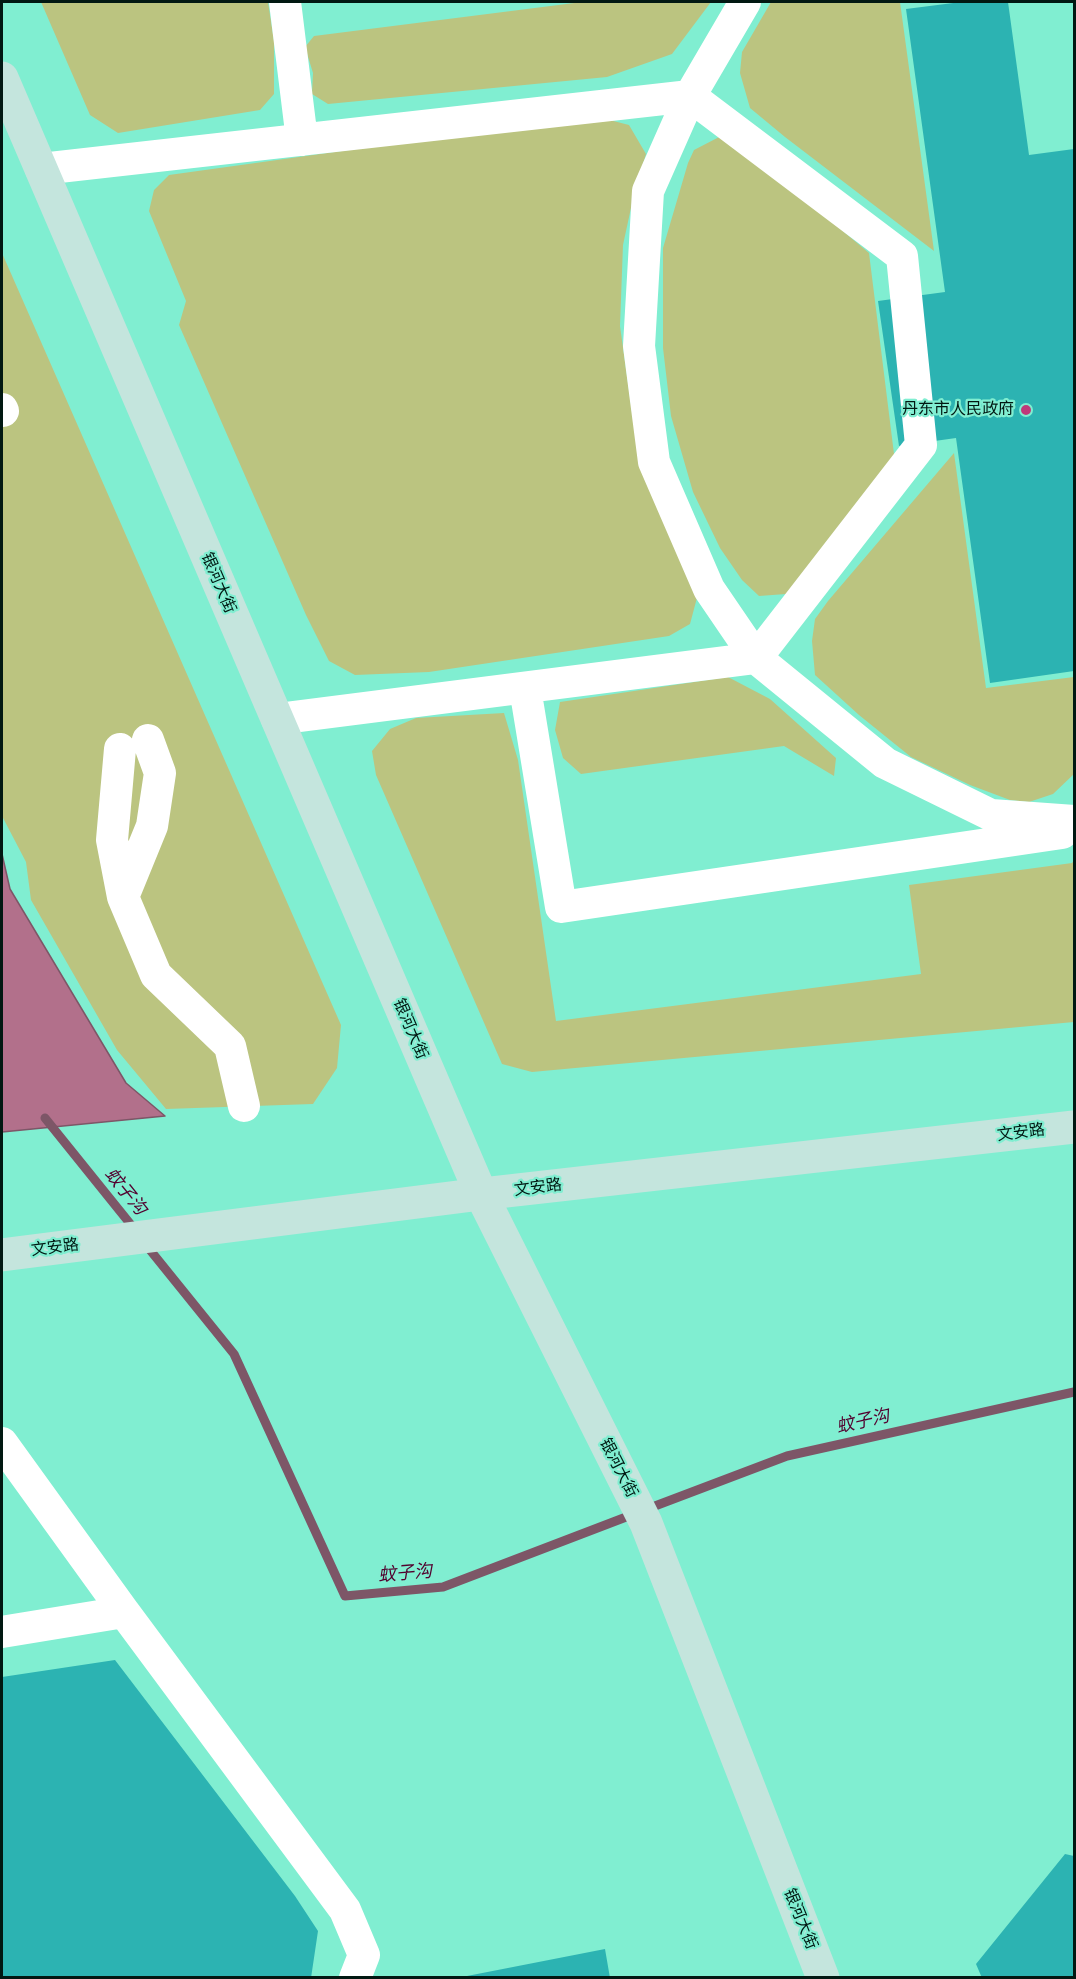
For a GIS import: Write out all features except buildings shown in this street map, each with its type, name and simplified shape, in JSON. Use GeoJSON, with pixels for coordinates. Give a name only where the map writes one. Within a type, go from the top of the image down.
{"type":"FeatureCollection","features":[{"type":"Feature","properties":{"kind":"main road","name":"银河大街"},"geometry":{"type":"LineString","coordinates":[[2,78],[481,1194],[640,1512],[824,1977]]}},
{"type":"Feature","properties":{"kind":"main road","name":"文安路"},"geometry":{"type":"LineString","coordinates":[[2,1255],[481,1194],[1074,1127]]}},
{"type":"Feature","properties":{"kind":"street"},"geometry":{"type":"LineString","coordinates":[[285,2],[302,140]]}},
{"type":"Feature","properties":{"kind":"street"},"geometry":{"type":"LineString","coordinates":[[745,2],[690,96],[648,191],[639,346],[654,462],[709,589],[756,658],[885,763],[991,815],[1074,821]]}},
{"type":"Feature","properties":{"kind":"street"},"geometry":{"type":"LineString","coordinates":[[41,169],[690,96],[902,256],[921,445],[756,658],[277,719]]}},
{"type":"Feature","properties":{"kind":"street"},"geometry":{"type":"LineString","coordinates":[[525,688],[561,907],[1074,832]]}},
{"type":"Feature","properties":{"kind":"street"},"geometry":{"type":"LineString","coordinates":[[123,897],[152,825],[160,773],[134,744],[112,840],[123,897],[156,975],[230,1046],[244,1106]]}},
{"type":"Feature","properties":{"kind":"street"},"geometry":{"type":"LineString","coordinates":[[2,1443],[345,1910],[364,1955],[355,1977]]}},
{"type":"Feature","properties":{"kind":"street"},"geometry":{"type":"LineString","coordinates":[[2,1632],[124,1612]]}},
{"type":"Feature","properties":{"kind":"green space"},"geometry":{"type":"Polygon","coordinates":[[[41,2],[268,2],[274,41],[274,94],[260,110],[118,133],[90,115],[41,2]]]}},
{"type":"Feature","properties":{"kind":"green space"},"geometry":{"type":"Polygon","coordinates":[[[582,2],[711,2],[672,54],[607,77],[328,104],[312,94],[313,73],[305,47],[314,36],[582,2]]]}},
{"type":"Feature","properties":{"kind":"green space"},"geometry":{"type":"Polygon","coordinates":[[[771,2],[900,2],[934,251],[750,108],[740,73],[742,52],[771,2]]]}},
{"type":"Feature","properties":{"kind":"green space"},"geometry":{"type":"Polygon","coordinates":[[[594,116],[629,125],[646,154],[634,194],[623,245],[620,326],[632,412],[698,594],[690,624],[669,636],[429,672],[355,675],[329,661],[306,615],[179,325],[186,301],[149,211],[154,190],[169,175],[594,116]]]}},
{"type":"Feature","properties":{"kind":"green space"},"geometry":{"type":"Polygon","coordinates":[[[723,135],[736,141],[869,253],[895,462],[786,594],[759,596],[742,580],[720,548],[693,492],[671,416],[663,348],[663,248],[694,150],[723,135]]]}},
{"type":"Feature","properties":{"kind":"green space"},"geometry":{"type":"Polygon","coordinates":[[[2,253],[341,1025],[337,1068],[313,1104],[166,1109],[117,1050],[31,900],[26,862],[2,816],[2,253]]]}},
{"type":"Feature","properties":{"kind":"green space"},"geometry":{"type":"Polygon","coordinates":[[[954,453],[986,688],[1074,677],[1074,774],[1053,794],[1029,802],[1010,800],[970,785],[911,757],[859,715],[815,675],[812,641],[815,619],[954,453]]]}},
{"type":"Feature","properties":{"kind":"green space"},"geometry":{"type":"Polygon","coordinates":[[[728,677],[770,699],[836,758],[834,776],[784,746],[581,774],[563,758],[555,730],[560,702],[728,677]]]}},
{"type":"Feature","properties":{"kind":"green space"},"geometry":{"type":"Polygon","coordinates":[[[504,713],[518,760],[556,1021],[921,974],[909,885],[1072,863],[1074,860],[1074,1022],[532,1072],[502,1064],[376,775],[372,751],[390,729],[416,718],[504,713]]]}},
{"type":"Feature","properties":{"kind":"shaded area"},"geometry":{"type":"Polygon","coordinates":[[[2,854],[10,889],[126,1083],[165,1116],[2,1132],[2,854]]]}},
{"type":"Feature","properties":{"kind":"waterway","name":"蚊子沟"},"geometry":{"type":"LineString","coordinates":[[45,1118],[136,1231]]}},
{"type":"Feature","properties":{"kind":"waterway","name":"蚊子沟"},"geometry":{"type":"LineString","coordinates":[[146,1245],[234,1354],[345,1596],[443,1587],[634,1514]]}},
{"type":"Feature","properties":{"kind":"waterway","name":"蚊子沟"},"geometry":{"type":"LineString","coordinates":[[647,1509],[787,1456],[1074,1392]]}},
{"type":"Feature","properties":{"kind":"place","name":"丹东市人民政府"},"geometry":{"type":"Point","coordinates":[1026,410]}}]}
